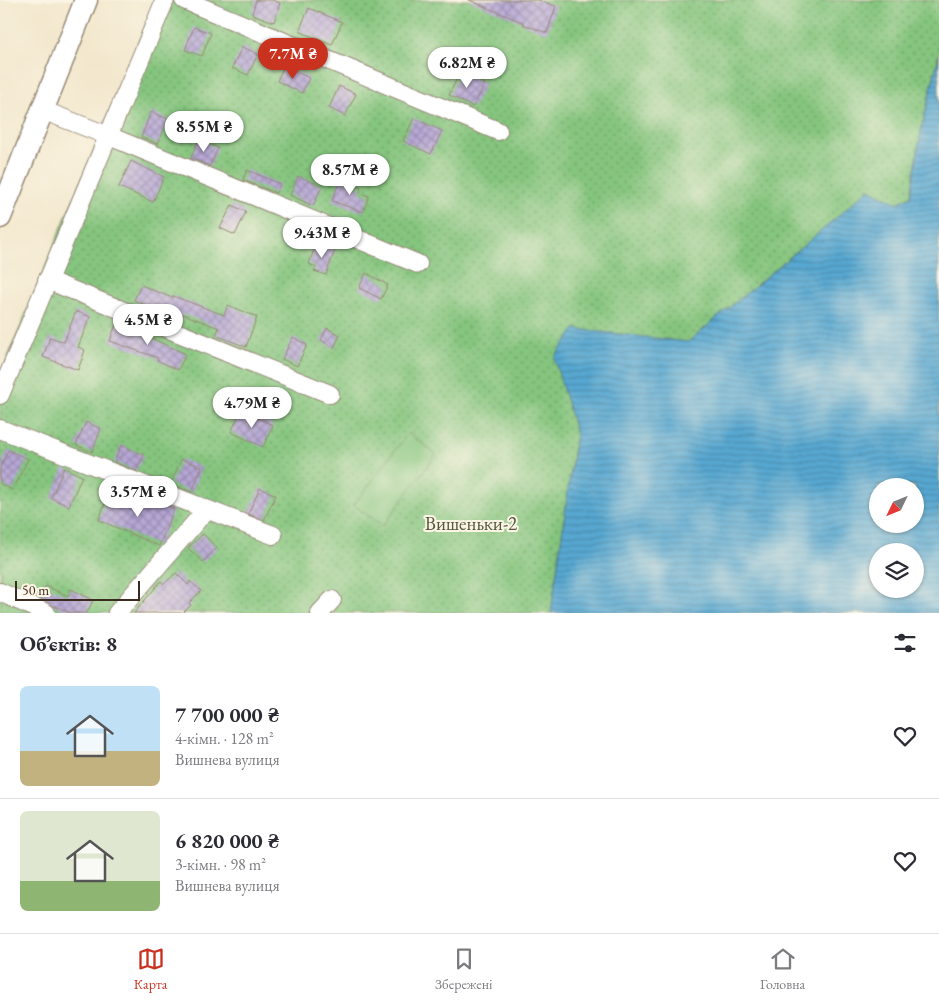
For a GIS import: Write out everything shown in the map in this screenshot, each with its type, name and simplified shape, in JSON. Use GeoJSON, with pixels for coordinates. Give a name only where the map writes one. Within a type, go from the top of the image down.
{"type":"FeatureCollection","features":[{"type":"Feature","properties":{"kind":"street"},"geometry":{"type":"LineString","coordinates":[[0,217],[86,0]]}},
{"type":"Feature","properties":{"kind":"street"},"geometry":{"type":"LineString","coordinates":[[0,395],[165,0]]}},
{"type":"Feature","properties":{"kind":"street"},"geometry":{"type":"LineString","coordinates":[[184,0],[498,131]]}},
{"type":"Feature","properties":{"kind":"street"},"geometry":{"type":"LineString","coordinates":[[42,110],[418,264]]}},
{"type":"Feature","properties":{"kind":"street"},"geometry":{"type":"LineString","coordinates":[[48,280],[330,394]]}},
{"type":"Feature","properties":{"kind":"street"},"geometry":{"type":"LineString","coordinates":[[0,430],[272,535]]}},
{"type":"Feature","properties":{"kind":"street"},"geometry":{"type":"LineString","coordinates":[[117,613],[206,510]]}},
{"type":"Feature","properties":{"kind":"street"},"geometry":{"type":"LineString","coordinates":[[0,592],[46,613]]}},
{"type":"Feature","properties":{"kind":"green space","name":"Вишеньки-2"},"geometry":{"type":"Polygon","coordinates":[[[156,0],[939,0],[939,55],[921,131],[911,196],[897,203],[869,189],[688,342],[575,329],[555,358],[576,434],[551,613],[0,613],[0,376],[156,0]]]}},
{"type":"Feature","properties":{"kind":"green space"},"geometry":{"type":"Polygon","coordinates":[[[408,433],[436,454],[383,526],[354,505],[408,433]]]}},
{"type":"Feature","properties":{"kind":"water"},"geometry":{"type":"Polygon","coordinates":[[[939,55],[939,613],[551,613],[576,434],[554,358],[575,329],[688,342],[869,189],[897,203],[911,196],[921,131],[939,55]]]}},
{"type":"Feature","properties":{"kind":"building"},"geometry":{"type":"Polygon","coordinates":[[[256,0],[272,0],[280,3],[274,22],[252,14],[256,0]]]}},
{"type":"Feature","properties":{"kind":"building"},"geometry":{"type":"Polygon","coordinates":[[[469,0],[538,0],[556,6],[547,33],[469,0]]]}},
{"type":"Feature","properties":{"kind":"building"},"geometry":{"type":"Polygon","coordinates":[[[309,8],[342,22],[332,45],[299,31],[309,8]]]}},
{"type":"Feature","properties":{"kind":"building"},"geometry":{"type":"Polygon","coordinates":[[[194,27],[211,33],[202,56],[185,50],[194,27]]]}},
{"type":"Feature","properties":{"kind":"building"},"geometry":{"type":"Polygon","coordinates":[[[242,47],[258,54],[248,75],[232,68],[242,47]]]}},
{"type":"Feature","properties":{"kind":"building"},"geometry":{"type":"Polygon","coordinates":[[[284,66],[309,78],[302,93],[277,81],[284,66]]]}},
{"type":"Feature","properties":{"kind":"building"},"geometry":{"type":"Polygon","coordinates":[[[460,72],[485,84],[473,107],[449,95],[460,72]]]}},
{"type":"Feature","properties":{"kind":"building"},"geometry":{"type":"Polygon","coordinates":[[[339,86],[356,94],[345,116],[329,108],[339,86]]]}},
{"type":"Feature","properties":{"kind":"building"},"geometry":{"type":"Polygon","coordinates":[[[151,112],[168,119],[158,144],[141,137],[151,112]]]}},
{"type":"Feature","properties":{"kind":"building"},"geometry":{"type":"Polygon","coordinates":[[[414,118],[442,131],[431,154],[403,141],[414,118]]]}},
{"type":"Feature","properties":{"kind":"building"},"geometry":{"type":"Polygon","coordinates":[[[198,140],[218,148],[210,166],[191,158],[198,140]]]}},
{"type":"Feature","properties":{"kind":"building"},"geometry":{"type":"Polygon","coordinates":[[[131,161],[164,177],[153,202],[119,187],[131,161]]]}},
{"type":"Feature","properties":{"kind":"building"},"geometry":{"type":"Polygon","coordinates":[[[247,170],[280,184],[276,193],[243,180],[247,170]]]}},
{"type":"Feature","properties":{"kind":"building"},"geometry":{"type":"Polygon","coordinates":[[[298,176],[322,186],[313,206],[290,195],[298,176]]]}},
{"type":"Feature","properties":{"kind":"building"},"geometry":{"type":"Polygon","coordinates":[[[340,180],[361,188],[360,193],[369,196],[363,212],[332,201],[340,180]]]}},
{"type":"Feature","properties":{"kind":"building"},"geometry":{"type":"Polygon","coordinates":[[[232,205],[246,212],[235,235],[220,228],[232,205]]]}},
{"type":"Feature","properties":{"kind":"building"},"geometry":{"type":"Polygon","coordinates":[[[316,244],[335,250],[326,275],[314,271],[316,267],[309,264],[316,244]]]}},
{"type":"Feature","properties":{"kind":"building"},"geometry":{"type":"Polygon","coordinates":[[[366,273],[388,285],[381,299],[359,288],[366,273]]]}},
{"type":"Feature","properties":{"kind":"building"},"geometry":{"type":"Polygon","coordinates":[[[141,285],[172,298],[173,296],[224,315],[228,305],[257,317],[246,347],[216,335],[219,328],[183,314],[180,321],[134,300],[141,285]]]}},
{"type":"Feature","properties":{"kind":"building"},"geometry":{"type":"Polygon","coordinates":[[[76,311],[90,317],[78,347],[85,350],[78,370],[43,357],[50,337],[64,342],[76,311]]]}},
{"type":"Feature","properties":{"kind":"building"},"geometry":{"type":"Polygon","coordinates":[[[116,324],[186,354],[178,370],[157,360],[158,358],[110,341],[116,324]]]}},
{"type":"Feature","properties":{"kind":"building"},"geometry":{"type":"Polygon","coordinates":[[[327,328],[340,335],[334,348],[321,340],[327,328]]]}},
{"type":"Feature","properties":{"kind":"building"},"geometry":{"type":"Polygon","coordinates":[[[293,337],[307,345],[297,366],[282,359],[293,337]]]}},
{"type":"Feature","properties":{"kind":"building"},"geometry":{"type":"Polygon","coordinates":[[[241,411],[273,425],[263,447],[231,432],[241,411]]]}},
{"type":"Feature","properties":{"kind":"building"},"geometry":{"type":"Polygon","coordinates":[[[86,422],[101,429],[92,452],[76,445],[86,422]]]}},
{"type":"Feature","properties":{"kind":"building"},"geometry":{"type":"Polygon","coordinates":[[[121,445],[144,455],[136,471],[114,462],[121,445]]]}},
{"type":"Feature","properties":{"kind":"building"},"geometry":{"type":"Polygon","coordinates":[[[8,450],[28,459],[13,490],[0,484],[0,468],[8,450]]]}},
{"type":"Feature","properties":{"kind":"building"},"geometry":{"type":"Polygon","coordinates":[[[181,459],[202,467],[192,492],[171,484],[181,459]]]}},
{"type":"Feature","properties":{"kind":"building"},"geometry":{"type":"Polygon","coordinates":[[[64,468],[82,476],[69,506],[51,498],[64,468]]]}},
{"type":"Feature","properties":{"kind":"building"},"geometry":{"type":"Polygon","coordinates":[[[260,488],[276,495],[264,520],[248,514],[260,488]]]}},
{"type":"Feature","properties":{"kind":"building"},"geometry":{"type":"Polygon","coordinates":[[[108,495],[136,506],[141,495],[174,509],[159,546],[99,520],[108,495]]]}},
{"type":"Feature","properties":{"kind":"building"},"geometry":{"type":"Polygon","coordinates":[[[203,534],[217,548],[203,562],[188,548],[203,534]]]}},
{"type":"Feature","properties":{"kind":"building"},"geometry":{"type":"Polygon","coordinates":[[[176,573],[188,585],[190,581],[201,591],[189,603],[191,605],[183,613],[134,613],[161,581],[164,584],[176,573]]]}},
{"type":"Feature","properties":{"kind":"building"},"geometry":{"type":"Polygon","coordinates":[[[46,586],[68,596],[71,589],[93,600],[87,613],[71,613],[40,599],[46,586]]]}}]}
